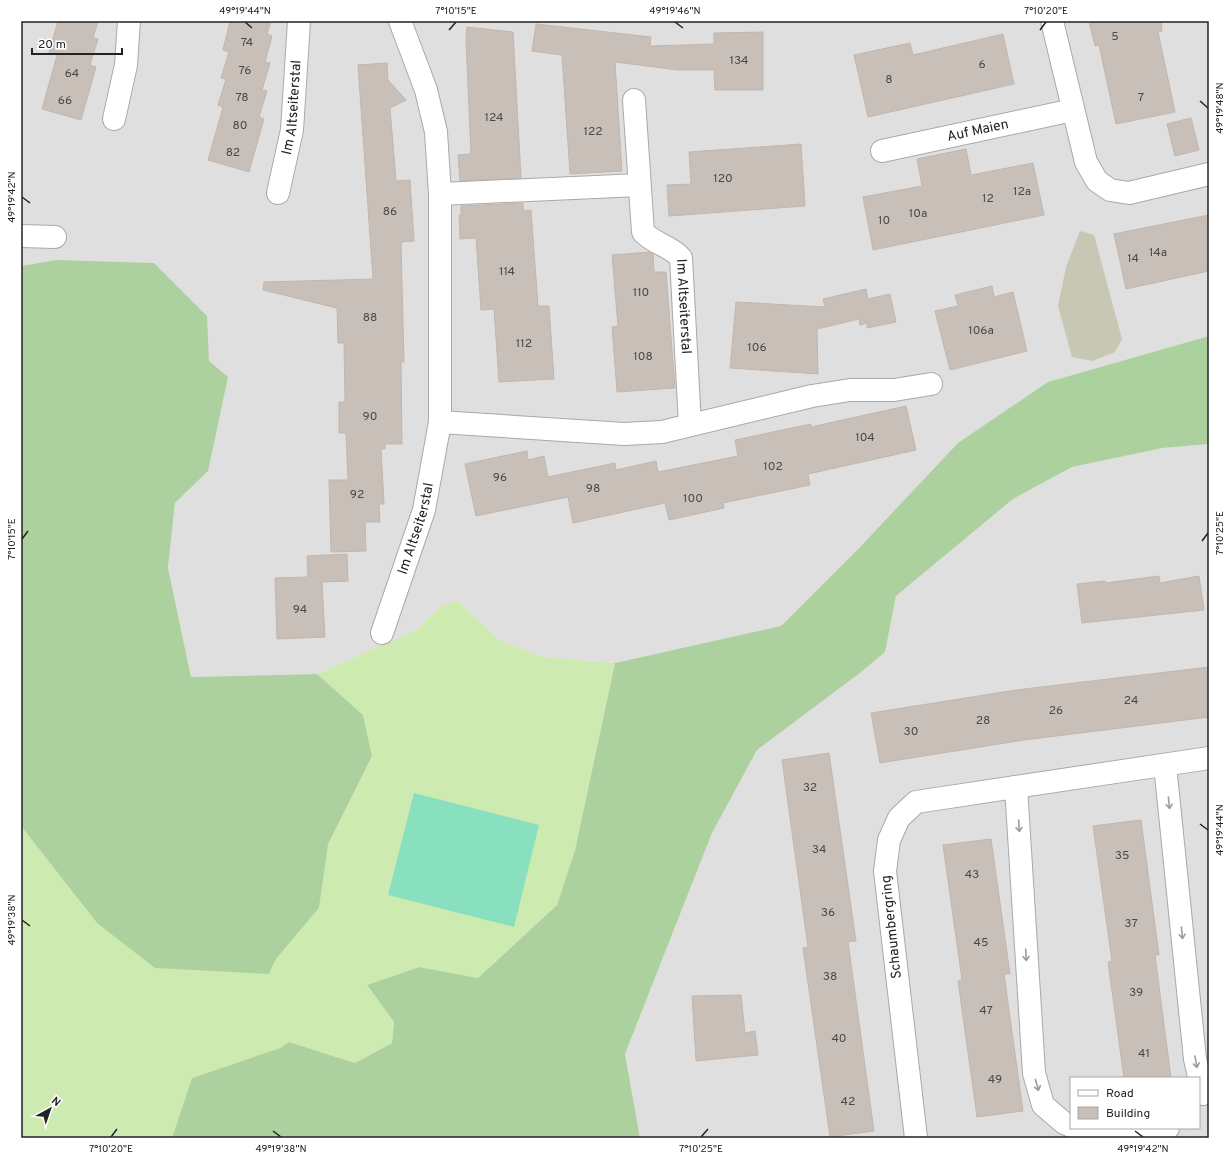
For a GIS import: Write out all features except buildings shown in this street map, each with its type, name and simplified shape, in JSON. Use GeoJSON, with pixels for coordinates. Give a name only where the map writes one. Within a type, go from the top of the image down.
{"type":"FeatureCollection","features":[{"type":"Feature","properties":{"kind":"street"},"geometry":{"type":"LineString","coordinates":[[114,119],[126,65],[129,21]]}},
{"type":"Feature","properties":{"kind":"street","name":"Im Altseiterstal"},"geometry":{"type":"LineString","coordinates":[[278,193],[292,130],[298,21]]}},
{"type":"Feature","properties":{"kind":"street","name":"Im Altseiterstal"},"geometry":{"type":"LineString","coordinates":[[382,633],[424,510],[440,422],[440,194],[436,132],[426,90],[400,21]]}},
{"type":"Feature","properties":{"kind":"street"},"geometry":{"type":"LineString","coordinates":[[1052,21],[1086,162],[1097,181],[1110,190],[1129,193],[1209,174]]}},
{"type":"Feature","properties":{"kind":"street","name":"Im Altseiterstal"},"geometry":{"type":"LineString","coordinates":[[634,100],[643,232],[650,240],[676,252],[681,258],[690,425]]}},
{"type":"Feature","properties":{"kind":"street","name":"Auf Maien"},"geometry":{"type":"LineString","coordinates":[[882,150],[1073,110]]}},
{"type":"Feature","properties":{"kind":"street"},"geometry":{"type":"LineString","coordinates":[[440,194],[639,185]]}},
{"type":"Feature","properties":{"kind":"street"},"geometry":{"type":"LineString","coordinates":[[21,236],[55,237]]}},
{"type":"Feature","properties":{"kind":"street"},"geometry":{"type":"LineString","coordinates":[[440,422],[624,434],[662,432],[812,396],[850,390],[894,390],[931,384]]}},
{"type":"Feature","properties":{"kind":"street","name":"Schaumbergring"},"geometry":{"type":"LineString","coordinates":[[916,1138],[885,871],[889,840],[899,818],[916,802],[1209,758]]}},
{"type":"Feature","properties":{"kind":"street"},"geometry":{"type":"LineString","coordinates":[[1165,765],[1195,1059],[1200,1077]]}},
{"type":"Feature","properties":{"kind":"street"},"geometry":{"type":"LineString","coordinates":[[1016,787],[1034,1073],[1043,1105],[1064,1123],[1070,1126]]}},
{"type":"Feature","properties":{"kind":"street"},"geometry":{"type":"LineString","coordinates":[[1200,1079],[1204,1095]]}},
{"type":"Feature","properties":{"kind":"street"},"geometry":{"type":"LineString","coordinates":[[1081,1129],[1094,1134],[1156,1129]]}},
{"type":"Feature","properties":{"kind":"shaded area"},"geometry":{"type":"Polygon","coordinates":[[[21,21],[1209,21],[1209,336],[1048,382],[862,545],[781,626],[615,663],[541,657],[500,640],[457,601],[442,605],[418,629],[317,674],[191,677],[168,568],[175,503],[208,471],[207,316],[56,260],[21,266],[21,21]]]}},
{"type":"Feature","properties":{"kind":"shaded area"},"geometry":{"type":"Polygon","coordinates":[[[1080,231],[1094,235],[1122,339],[1115,352],[1092,361],[1072,357],[1058,306],[1066,267],[1080,231]]]}},
{"type":"Feature","properties":{"kind":"shaded area"},"geometry":{"type":"Polygon","coordinates":[[[1209,444],[1209,1138],[640,1138],[625,1054],[712,833],[757,750],[860,673],[885,652],[896,596],[1013,499],[1072,467],[1163,448],[1209,444]]]}},
{"type":"Feature","properties":{"kind":"green space"},"geometry":{"type":"Polygon","coordinates":[[[56,260],[154,263],[207,316],[209,361],[228,377],[208,471],[175,503],[168,568],[191,677],[317,674],[363,715],[372,756],[328,844],[319,908],[276,959],[269,974],[155,968],[97,923],[21,826],[21,266],[56,260]]]}},
{"type":"Feature","properties":{"kind":"green space"},"geometry":{"type":"Polygon","coordinates":[[[1209,336],[1209,444],[1163,448],[1072,467],[1013,499],[896,596],[885,652],[860,673],[757,750],[712,833],[625,1054],[640,1138],[175,1138],[173,1135],[192,1078],[280,1048],[289,1042],[355,1063],[392,1043],[394,1022],[367,985],[419,967],[478,978],[557,905],[575,850],[615,663],[781,626],[862,545],[958,443],[1048,382],[1209,336]]]}},
{"type":"Feature","properties":{"kind":"green space"},"geometry":{"type":"Polygon","coordinates":[[[457,601],[500,640],[541,657],[615,663],[575,850],[557,905],[478,978],[419,967],[367,985],[394,1022],[392,1043],[355,1063],[289,1042],[280,1048],[192,1078],[173,1135],[175,1138],[21,1138],[21,826],[97,923],[269,974],[276,959],[319,908],[327,844],[372,756],[363,715],[317,674],[418,629],[442,605],[457,601]]]}},
{"type":"Feature","properties":{"kind":"green space"},"geometry":{"type":"Polygon","coordinates":[[[414,793],[539,825],[514,927],[388,895],[414,793]]]}}]}
